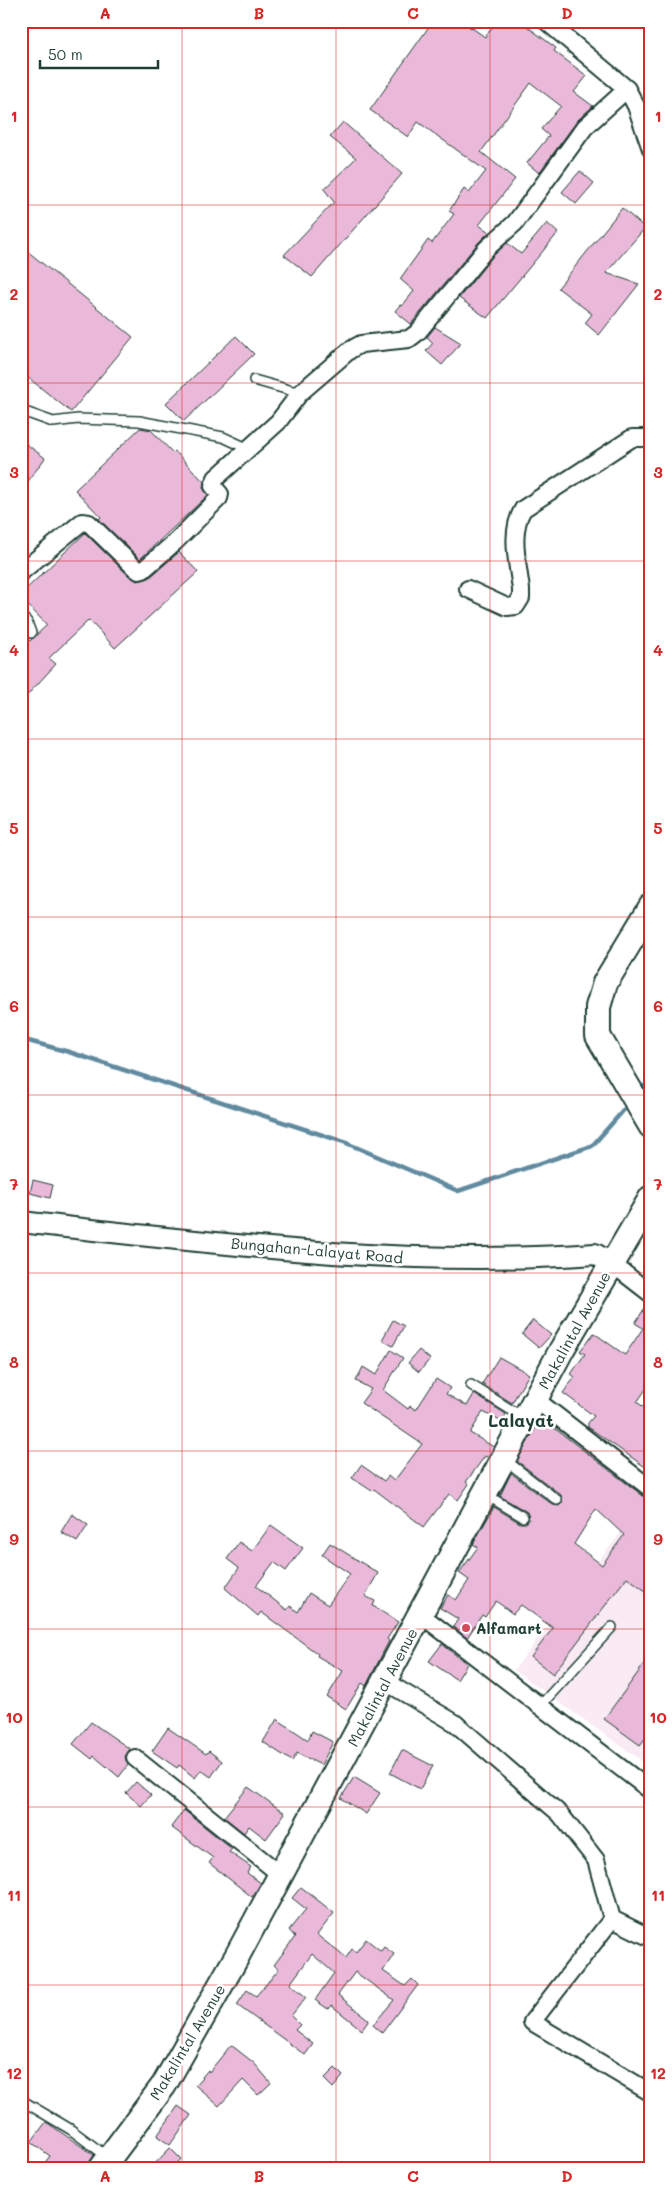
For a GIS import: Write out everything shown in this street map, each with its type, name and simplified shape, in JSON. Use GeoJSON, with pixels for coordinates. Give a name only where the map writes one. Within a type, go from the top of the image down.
{"type":"FeatureCollection","features":[{"type":"Feature","properties":{"kind":"main road"},"geometry":{"type":"LineString","coordinates":[[651,907],[605,983],[598,1007],[598,1036],[651,1126]]}},
{"type":"Feature","properties":{"kind":"main road","name":"Makalintal Avenue"},"geometry":{"type":"LineString","coordinates":[[105,2163],[164,2085],[386,1682],[420,1614],[530,1409],[611,1263],[651,1198]]}},
{"type":"Feature","properties":{"kind":"street"},"geometry":{"type":"LineString","coordinates":[[546,21],[627,89],[636,106],[651,149]]}},
{"type":"Feature","properties":{"kind":"street"},"geometry":{"type":"LineString","coordinates":[[21,572],[82,522],[89,523],[135,568],[139,571],[143,570],[175,542],[219,498],[220,494],[214,486],[216,478],[278,422],[300,393],[350,350],[361,344],[401,341],[409,339],[418,332],[486,249],[515,223],[585,127],[627,89]]}},
{"type":"Feature","properties":{"kind":"street"},"geometry":{"type":"LineString","coordinates":[[468,589],[507,607],[516,606],[521,598],[521,590],[515,530],[516,521],[523,509],[632,438],[651,438]]}},
{"type":"Feature","properties":{"kind":"street","name":"Bungahan-Lalayat Road"},"geometry":{"type":"LineString","coordinates":[[21,1222],[171,1238],[406,1258],[595,1254],[611,1263]]}},
{"type":"Feature","properties":{"kind":"street"},"geometry":{"type":"LineString","coordinates":[[611,1263],[651,1294]]}},
{"type":"Feature","properties":{"kind":"street"},"geometry":{"type":"LineString","coordinates":[[530,1409],[651,1489]]}},
{"type":"Feature","properties":{"kind":"street"},"geometry":{"type":"LineString","coordinates":[[420,1614],[651,1791]]}},
{"type":"Feature","properties":{"kind":"street"},"geometry":{"type":"LineString","coordinates":[[386,1682],[455,1723],[560,1814],[596,1860],[612,1919],[651,1938]]}},
{"type":"Feature","properties":{"kind":"street"},"geometry":{"type":"LineString","coordinates":[[135,1758],[280,1875]]}},
{"type":"Feature","properties":{"kind":"street"},"geometry":{"type":"LineString","coordinates":[[612,1919],[532,2022],[651,2093]]}},
{"type":"Feature","properties":{"kind":"lane"},"geometry":{"type":"LineString","coordinates":[[254,380],[300,393]]}},
{"type":"Feature","properties":{"kind":"lane"},"geometry":{"type":"LineString","coordinates":[[21,409],[53,422],[78,419],[138,421],[223,437],[250,449]]}},
{"type":"Feature","properties":{"kind":"lane"},"geometry":{"type":"LineString","coordinates":[[21,616],[27,622],[31,633]]}},
{"type":"Feature","properties":{"kind":"lane"},"geometry":{"type":"LineString","coordinates":[[471,1385],[530,1409]]}},
{"type":"Feature","properties":{"kind":"lane"},"geometry":{"type":"LineString","coordinates":[[504,1459],[557,1500]]}},
{"type":"Feature","properties":{"kind":"lane"},"geometry":{"type":"LineString","coordinates":[[485,1494],[522,1517]]}},
{"type":"Feature","properties":{"kind":"lane"},"geometry":{"type":"LineString","coordinates":[[540,1706],[612,1627]]}},
{"type":"Feature","properties":{"kind":"lane"},"geometry":{"type":"LineString","coordinates":[[21,2100],[70,2129],[105,2163]]}},
{"type":"Feature","properties":{"kind":"shaded area"},"geometry":{"type":"Polygon","coordinates":[[[626,1526],[651,1543],[651,1754],[645,1763],[514,1670],[626,1526]]]}},
{"type":"Feature","properties":{"kind":"building"},"geometry":{"type":"Polygon","coordinates":[[[433,21],[462,21],[485,37],[497,21],[520,21],[556,48],[554,51],[587,76],[574,92],[593,106],[577,121],[539,173],[527,163],[549,136],[541,129],[561,106],[531,83],[481,152],[515,179],[479,225],[489,232],[411,324],[395,311],[400,305],[402,306],[414,291],[400,279],[428,240],[432,243],[454,214],[449,211],[464,189],[469,193],[486,171],[418,122],[408,137],[370,110],[433,21]]]}},
{"type":"Feature","properties":{"kind":"building"},"geometry":{"type":"Polygon","coordinates":[[[343,122],[402,174],[312,277],[284,255],[334,202],[324,189],[356,158],[330,137],[343,122]]]}},
{"type":"Feature","properties":{"kind":"building"},"geometry":{"type":"Polygon","coordinates":[[[580,171],[594,183],[576,204],[562,192],[580,171]]]}},
{"type":"Feature","properties":{"kind":"building"},"geometry":{"type":"Polygon","coordinates":[[[622,208],[645,228],[606,273],[639,284],[599,335],[585,323],[592,314],[558,288],[622,208]]]}},
{"type":"Feature","properties":{"kind":"building"},"geometry":{"type":"Polygon","coordinates":[[[547,223],[558,233],[487,318],[459,298],[493,256],[507,243],[521,254],[547,223]]]}},
{"type":"Feature","properties":{"kind":"building"},"geometry":{"type":"Polygon","coordinates":[[[21,246],[133,337],[71,412],[21,372],[21,246]]]}},
{"type":"Feature","properties":{"kind":"building"},"geometry":{"type":"Polygon","coordinates":[[[435,327],[461,343],[442,365],[426,351],[433,343],[427,337],[435,327]]]}},
{"type":"Feature","properties":{"kind":"building"},"geometry":{"type":"Polygon","coordinates":[[[236,336],[254,354],[184,421],[166,403],[236,336]]]}},
{"type":"Feature","properties":{"kind":"building"},"geometry":{"type":"Polygon","coordinates":[[[140,428],[151,430],[173,453],[175,451],[204,482],[203,488],[208,495],[140,559],[99,519],[101,517],[75,490],[140,428]]]}},
{"type":"Feature","properties":{"kind":"building"},"geometry":{"type":"Polygon","coordinates":[[[21,440],[45,458],[21,491],[21,440]]]}},
{"type":"Feature","properties":{"kind":"building"},"geometry":{"type":"Polygon","coordinates":[[[85,533],[128,575],[137,581],[149,578],[179,552],[198,572],[115,648],[89,620],[49,658],[56,664],[21,702],[21,634],[30,641],[47,625],[21,598],[21,594],[85,533]]]}},
{"type":"Feature","properties":{"kind":"building"},"geometry":{"type":"Polygon","coordinates":[[[33,1180],[53,1185],[50,1198],[30,1193],[33,1180]]]}},
{"type":"Feature","properties":{"kind":"building"},"geometry":{"type":"Polygon","coordinates":[[[648,1303],[651,1304],[651,1382],[637,1402],[651,1413],[651,1471],[588,1427],[588,1423],[594,1416],[563,1393],[575,1377],[571,1374],[585,1354],[580,1351],[594,1333],[625,1355],[643,1328],[635,1323],[648,1303]]]}},
{"type":"Feature","properties":{"kind":"building"},"geometry":{"type":"Polygon","coordinates":[[[393,1320],[404,1326],[393,1346],[382,1340],[393,1320]]]}},
{"type":"Feature","properties":{"kind":"building"},"geometry":{"type":"Polygon","coordinates":[[[533,1320],[551,1335],[539,1348],[522,1334],[533,1320]]]}},
{"type":"Feature","properties":{"kind":"building"},"geometry":{"type":"Polygon","coordinates":[[[391,1350],[403,1358],[383,1390],[408,1409],[410,1406],[416,1410],[436,1379],[450,1388],[446,1394],[467,1406],[474,1394],[506,1414],[502,1422],[483,1412],[470,1433],[494,1447],[488,1458],[485,1456],[466,1482],[469,1484],[458,1500],[449,1494],[424,1527],[374,1489],[372,1491],[352,1478],[361,1465],[384,1481],[388,1476],[394,1481],[422,1444],[361,1403],[371,1389],[356,1381],[363,1367],[376,1375],[391,1350]]]}},
{"type":"Feature","properties":{"kind":"building"},"geometry":{"type":"Polygon","coordinates":[[[419,1350],[430,1359],[419,1372],[408,1363],[419,1350]]]}},
{"type":"Feature","properties":{"kind":"building"},"geometry":{"type":"Polygon","coordinates":[[[499,1357],[529,1374],[512,1403],[482,1384],[499,1357]]]}},
{"type":"Feature","properties":{"kind":"building"},"geometry":{"type":"Polygon","coordinates":[[[541,1418],[651,1502],[651,1595],[627,1577],[553,1674],[531,1657],[553,1628],[521,1605],[513,1614],[496,1601],[485,1617],[482,1615],[467,1638],[453,1627],[458,1619],[440,1608],[448,1595],[456,1600],[469,1580],[459,1573],[478,1547],[473,1544],[494,1507],[520,1523],[526,1523],[529,1520],[527,1512],[500,1496],[511,1473],[553,1505],[559,1506],[562,1503],[561,1495],[517,1461],[541,1418]],[[596,1509],[574,1544],[602,1565],[624,1535],[596,1509]]]}},
{"type":"Feature","properties":{"kind":"building"},"geometry":{"type":"Polygon","coordinates":[[[72,1514],[88,1525],[77,1542],[61,1532],[72,1514]]]}},
{"type":"Feature","properties":{"kind":"building"},"geometry":{"type":"Polygon","coordinates":[[[271,1525],[303,1548],[286,1571],[274,1562],[256,1586],[287,1610],[290,1606],[298,1612],[309,1593],[328,1605],[350,1574],[322,1555],[330,1543],[378,1573],[365,1596],[375,1601],[373,1606],[398,1622],[387,1639],[389,1641],[366,1686],[362,1683],[346,1709],[327,1697],[343,1671],[317,1656],[318,1654],[261,1612],[258,1616],[225,1588],[239,1568],[227,1559],[239,1542],[252,1551],[271,1525]]]}},
{"type":"Feature","properties":{"kind":"building"},"geometry":{"type":"Polygon","coordinates":[[[442,1644],[467,1664],[457,1680],[429,1661],[442,1644]]]}},
{"type":"Feature","properties":{"kind":"building"},"geometry":{"type":"Polygon","coordinates":[[[651,1655],[651,1731],[640,1745],[604,1719],[651,1655]]]}},
{"type":"Feature","properties":{"kind":"building"},"geometry":{"type":"Polygon","coordinates":[[[277,1719],[308,1740],[312,1731],[333,1742],[321,1765],[297,1753],[292,1761],[263,1742],[277,1719]]]}},
{"type":"Feature","properties":{"kind":"building"},"geometry":{"type":"Polygon","coordinates":[[[91,1722],[130,1749],[125,1757],[128,1765],[119,1777],[94,1756],[92,1759],[73,1744],[91,1722]]]}},
{"type":"Feature","properties":{"kind":"building"},"geometry":{"type":"Polygon","coordinates":[[[168,1728],[206,1754],[209,1751],[222,1761],[211,1777],[201,1770],[195,1778],[179,1765],[177,1768],[152,1751],[168,1728]]]}},
{"type":"Feature","properties":{"kind":"building"},"geometry":{"type":"Polygon","coordinates":[[[402,1750],[433,1766],[420,1789],[390,1773],[402,1750]]]}},
{"type":"Feature","properties":{"kind":"building"},"geometry":{"type":"Polygon","coordinates":[[[354,1777],[380,1793],[366,1814],[341,1798],[354,1777]]]}},
{"type":"Feature","properties":{"kind":"building"},"geometry":{"type":"Polygon","coordinates":[[[136,1782],[151,1795],[141,1806],[126,1793],[136,1782]]]}},
{"type":"Feature","properties":{"kind":"building"},"geometry":{"type":"Polygon","coordinates":[[[248,1787],[285,1813],[266,1839],[249,1826],[244,1833],[224,1817],[248,1787]]]}},
{"type":"Feature","properties":{"kind":"building"},"geometry":{"type":"Polygon","coordinates":[[[184,1810],[232,1849],[229,1852],[251,1867],[247,1873],[261,1883],[252,1897],[209,1863],[213,1858],[171,1827],[184,1810]]]}},
{"type":"Feature","properties":{"kind":"building"},"geometry":{"type":"Polygon","coordinates":[[[301,1887],[334,1913],[317,1935],[346,1958],[352,1949],[356,1952],[366,1939],[381,1951],[384,1947],[394,1954],[383,1971],[405,1986],[412,1979],[418,1985],[382,2033],[373,2025],[394,2000],[355,1972],[338,1995],[369,2020],[362,2030],[331,2005],[328,2009],[315,2000],[334,1973],[312,1954],[290,1984],[306,1997],[291,2016],[300,2025],[295,2030],[313,2044],[305,2055],[237,2005],[247,1990],[256,1996],[279,1969],[274,1965],[295,1937],[289,1930],[306,1909],[292,1898],[301,1887]]]}},
{"type":"Feature","properties":{"kind":"building"},"geometry":{"type":"Polygon","coordinates":[[[231,2045],[254,2063],[271,2083],[258,2095],[243,2080],[219,2106],[195,2085],[208,2070],[209,2072],[231,2045]]]}},
{"type":"Feature","properties":{"kind":"building"},"geometry":{"type":"Polygon","coordinates":[[[335,2068],[343,2076],[333,2088],[324,2079],[335,2068]]]}},
{"type":"Feature","properties":{"kind":"building"},"geometry":{"type":"Polygon","coordinates":[[[178,2106],[191,2115],[170,2145],[157,2136],[178,2106]]]}},
{"type":"Feature","properties":{"kind":"building"},"geometry":{"type":"Polygon","coordinates":[[[46,2122],[94,2155],[87,2169],[40,2169],[50,2156],[31,2142],[46,2122]]]}},
{"type":"Feature","properties":{"kind":"building"},"geometry":{"type":"Polygon","coordinates":[[[170,2148],[181,2159],[172,2169],[150,2169],[170,2148]]]}},
{"type":"Feature","properties":{"kind":"waterway"},"geometry":{"type":"LineString","coordinates":[[21,1039],[69,1052],[344,1142],[458,1191],[592,1146],[629,1104]]}},
{"type":"Feature","properties":{"kind":"waterway"},"geometry":{"type":"LineString","coordinates":[[639,1092],[651,1079]]}},
{"type":"Feature","properties":{"kind":"place","name":"Alfamart"},"geometry":{"type":"Point","coordinates":[466,1628]}},
{"type":"Feature","properties":{"kind":"district","name":"Lalayat"},"geometry":{"type":"Point","coordinates":[521,1420]}}]}
